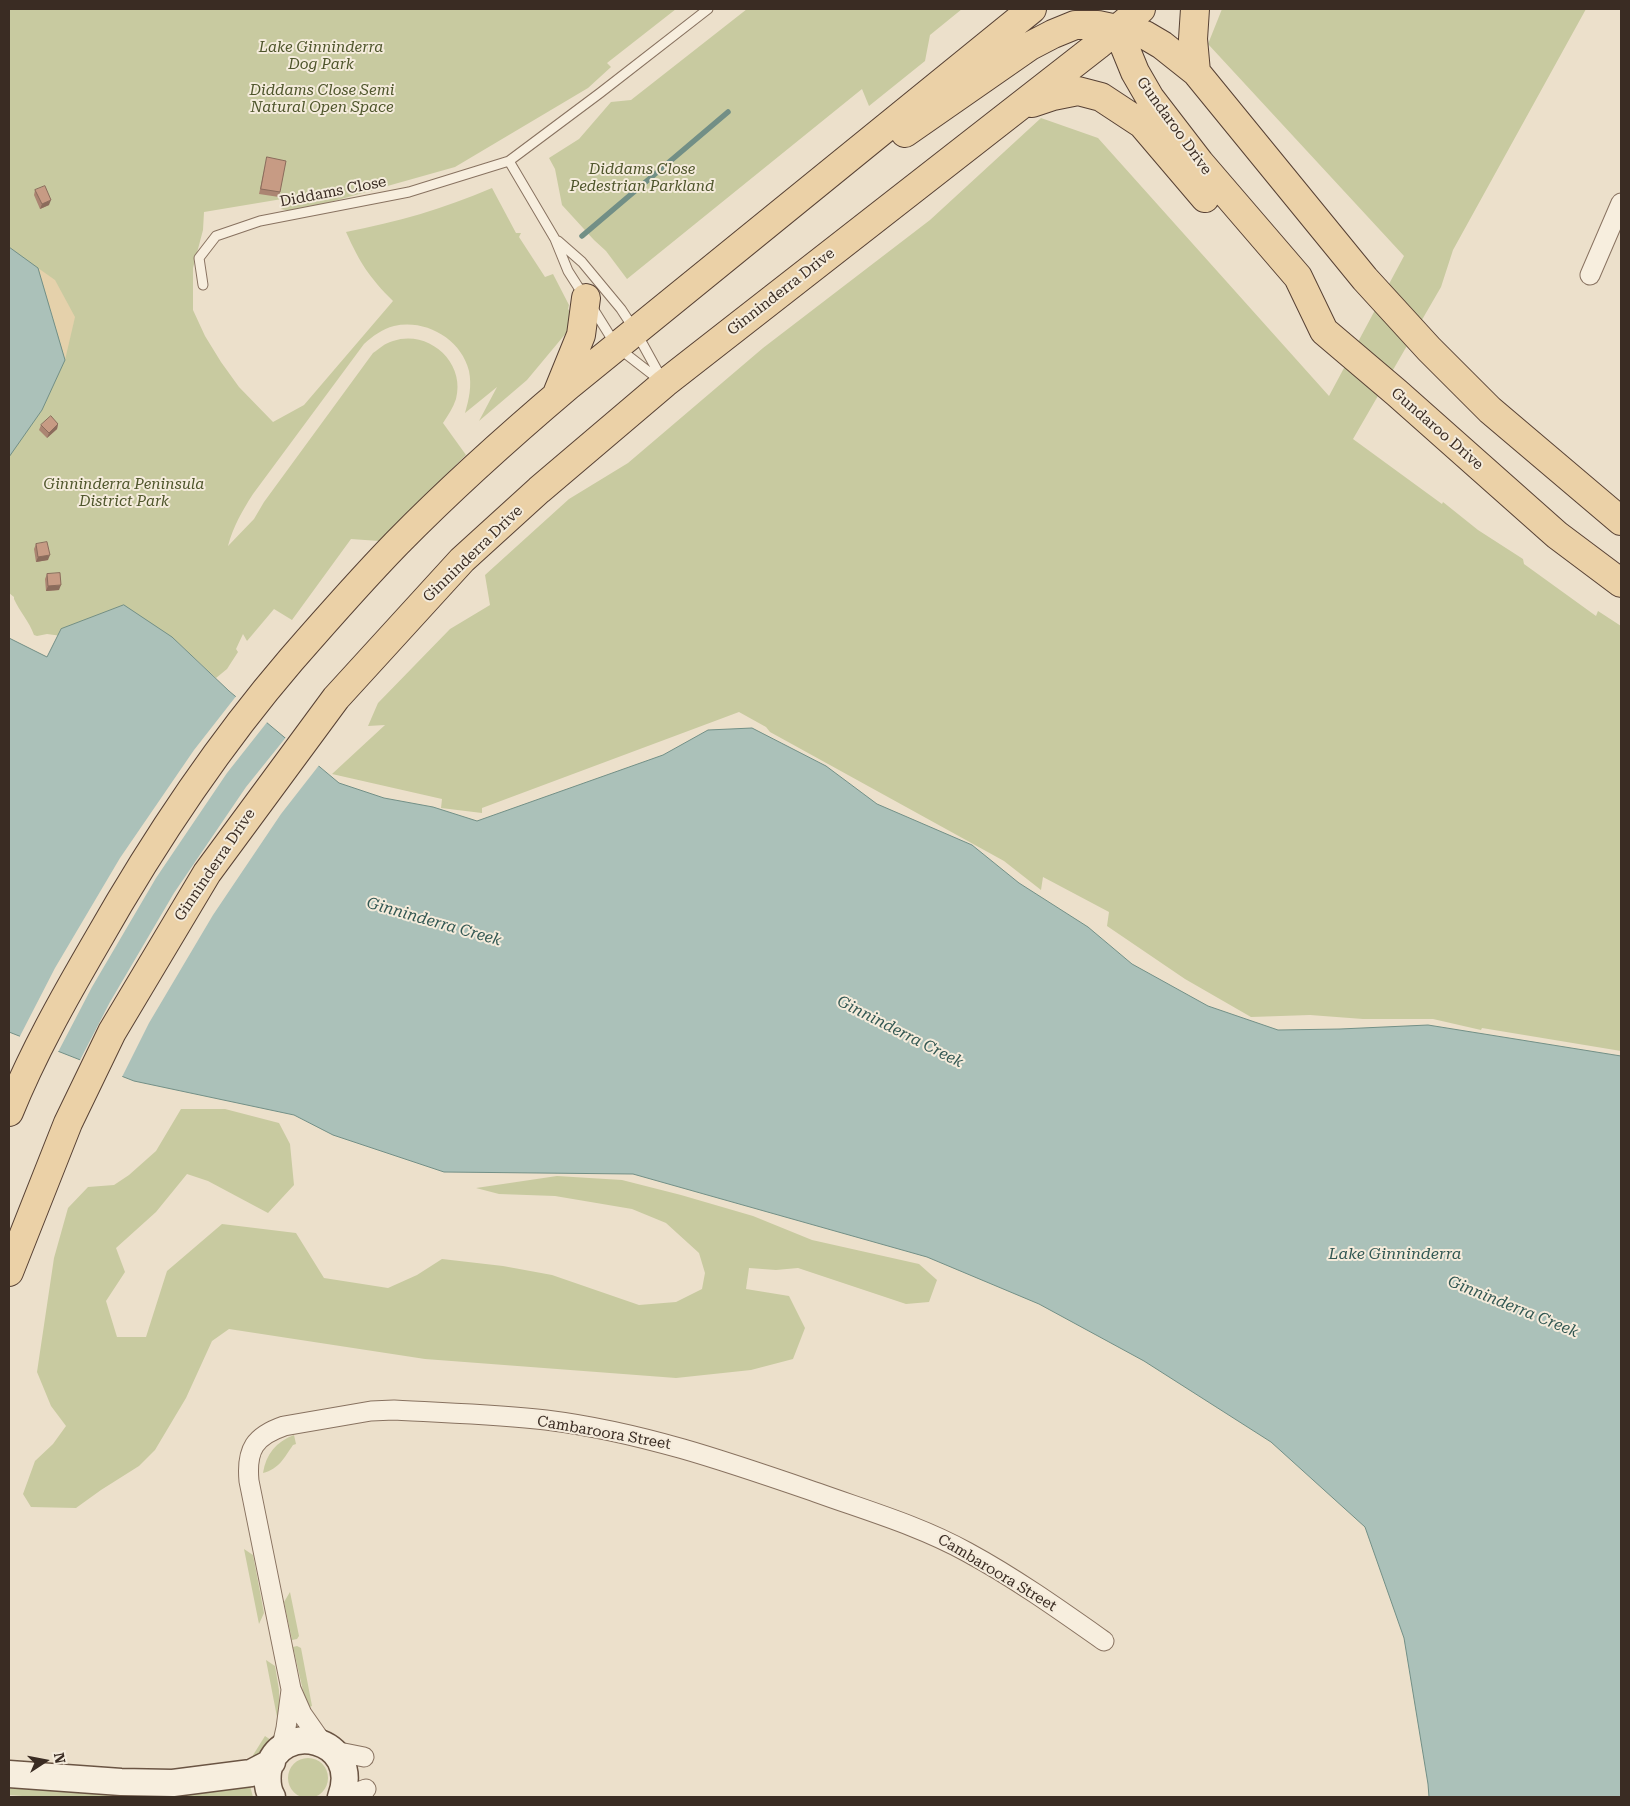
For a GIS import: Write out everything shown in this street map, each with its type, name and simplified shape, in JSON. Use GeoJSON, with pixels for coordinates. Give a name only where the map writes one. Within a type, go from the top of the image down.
{"type":"FeatureCollection","features":[{"type":"Feature","properties":{"kind":"main road"},"geometry":{"type":"LineString","coordinates":[[13,1102],[61,1004],[109,920],[156,844],[231,737],[290,661],[397,543],[509,436],[1032,9]]}},
{"type":"Feature","properties":{"kind":"main road","name":"Ginninderra Drive"},"geometry":{"type":"LineString","coordinates":[[9,1272],[68,1123],[112,1032],[206,873],[336,698],[462,560],[540,490],[665,384],[1098,45],[1120,19],[1141,9]]}},
{"type":"Feature","properties":{"kind":"main road"},"geometry":{"type":"LineString","coordinates":[[1195,9],[1193,39],[1196,72]]}},
{"type":"Feature","properties":{"kind":"main road"},"geometry":{"type":"LineString","coordinates":[[771,222],[886,147],[1030,46],[1076,25],[1095,25],[1120,19],[1162,45],[1196,72],[1365,279],[1429,350],[1490,410],[1621,521]]}},
{"type":"Feature","properties":{"kind":"main road","name":"Gundaroo Drive"},"geometry":{"type":"LineString","coordinates":[[1120,19],[1135,72],[1150,98],[1200,163],[1298,277],[1324,331],[1557,535],[1621,582]]}},
{"type":"Feature","properties":{"kind":"main road"},"geometry":{"type":"LineString","coordinates":[[1012,111],[1053,96],[1078,91],[1101,97],[1142,124],[1265,267],[1324,331]]}},
{"type":"Feature","properties":{"kind":"main road"},"geometry":{"type":"LineString","coordinates":[[557,396],[581,335],[586,298]]}},
{"type":"Feature","properties":{"kind":"street"},"geometry":{"type":"LineString","coordinates":[[1590,275],[1621,203]]}},
{"type":"Feature","properties":{"kind":"street","name":"Cambaroora Street"},"geometry":{"type":"LineString","coordinates":[[328,1747],[314,1733],[302,1714],[291,1689],[248,1469],[254,1446],[261,1436],[271,1431],[284,1426],[371,1411],[394,1410],[545,1420],[634,1436],[677,1446],[872,1511],[934,1535],[968,1552],[1049,1602],[1104,1641]]}},
{"type":"Feature","properties":{"kind":"street","name":"Cambaroora Street"},"geometry":{"type":"LineString","coordinates":[[276,1756],[286,1728],[291,1689]]}},
{"type":"Feature","properties":{"kind":"street"},"geometry":{"type":"LineString","coordinates":[[9,1774],[173,1783],[251,1773],[276,1756],[285,1746],[298,1741],[310,1740],[364,1757]]}},
{"type":"Feature","properties":{"kind":"street"},"geometry":{"type":"LineString","coordinates":[[328,1747],[342,1762],[346,1774],[343,1797]]}},
{"type":"Feature","properties":{"kind":"street"},"geometry":{"type":"LineString","coordinates":[[272,1797],[269,1792],[267,1779],[276,1756]]}},
{"type":"Feature","properties":{"kind":"street"},"geometry":{"type":"LineString","coordinates":[[343,1797],[366,1789]]}},
{"type":"Feature","properties":{"kind":"lane","name":"Diddams Close"},"geometry":{"type":"LineString","coordinates":[[203,285],[199,258],[216,236],[260,221],[409,192],[509,162],[708,9]]}},
{"type":"Feature","properties":{"kind":"lane"},"geometry":{"type":"LineString","coordinates":[[509,162],[556,239],[568,271],[586,298],[626,339],[665,384]]}},
{"type":"Feature","properties":{"kind":"lane"},"geometry":{"type":"LineString","coordinates":[[556,239],[582,262],[621,309],[626,339],[665,384]]}},
{"type":"Feature","properties":{"kind":"green space"},"geometry":{"type":"Polygon","coordinates":[[[9,9],[676,9],[607,63],[611,67],[588,88],[455,167],[327,203],[290,211],[281,209],[282,199],[204,212],[203,230],[193,268],[193,310],[205,336],[221,362],[239,387],[273,422],[304,405],[393,301],[366,269],[346,232],[420,214],[492,188],[516,233],[521,233],[519,237],[545,277],[553,274],[569,305],[568,309],[577,320],[568,327],[567,332],[527,380],[479,421],[497,387],[465,413],[470,392],[469,371],[458,349],[440,334],[418,326],[394,326],[378,333],[364,344],[253,494],[238,519],[228,546],[254,519],[264,502],[373,353],[390,342],[406,339],[419,340],[431,344],[450,361],[458,385],[455,402],[443,423],[466,455],[379,541],[351,539],[292,620],[274,609],[247,641],[243,634],[236,649],[238,652],[227,669],[216,678],[177,642],[69,637],[47,634],[34,635],[14,597],[9,593],[9,455],[45,403],[57,372],[52,312],[49,306],[9,267],[9,9]]]}},
{"type":"Feature","properties":{"kind":"green space","name":"Diddams Close Pedestrian Parkland"},"geometry":{"type":"Polygon","coordinates":[[[747,9],[962,9],[930,35],[925,61],[869,106],[862,89],[627,279],[606,251],[562,205],[555,169],[549,158],[579,139],[611,102],[631,100],[747,9]]]}},
{"type":"Feature","properties":{"kind":"green space"},"geometry":{"type":"Polygon","coordinates":[[[1222,9],[1586,9],[1453,250],[1441,287],[1353,439],[1442,504],[1443,502],[1478,530],[1523,559],[1524,564],[1596,616],[1598,611],[1621,626],[1621,1051],[1482,1028],[1481,1030],[1433,1019],[1363,1019],[1310,1015],[1251,1017],[1185,979],[1107,926],[1109,912],[1043,877],[1041,890],[1004,861],[770,732],[766,727],[739,712],[482,808],[482,813],[441,808],[442,799],[332,774],[385,725],[368,726],[378,703],[450,629],[490,605],[485,575],[569,499],[628,463],[763,348],[930,220],[1041,118],[1098,138],[1329,396],[1404,256],[1208,44],[1222,9]]]}},
{"type":"Feature","properties":{"kind":"green space"},"geometry":{"type":"Polygon","coordinates":[[[181,1109],[225,1109],[279,1123],[290,1144],[294,1185],[268,1213],[208,1181],[187,1174],[156,1212],[116,1248],[125,1272],[106,1301],[117,1337],[146,1337],[167,1271],[222,1224],[296,1233],[324,1278],[388,1288],[417,1275],[442,1259],[503,1266],[552,1275],[639,1305],[676,1302],[702,1289],[705,1273],[699,1253],[666,1223],[632,1209],[555,1196],[499,1194],[476,1188],[557,1176],[622,1180],[681,1195],[753,1216],[812,1240],[919,1264],[937,1280],[929,1302],[906,1304],[798,1268],[776,1270],[749,1268],[746,1289],[789,1296],[805,1328],[793,1359],[751,1370],[676,1378],[425,1359],[229,1329],[212,1341],[186,1398],[155,1450],[139,1466],[76,1508],[31,1507],[23,1494],[35,1461],[53,1444],[66,1426],[51,1406],[37,1372],[54,1258],[68,1208],[88,1187],[114,1185],[129,1175],[156,1151],[181,1109]]]}},
{"type":"Feature","properties":{"kind":"green space"},"geometry":{"type":"Polygon","coordinates":[[[294,1435],[296,1444],[293,1445],[284,1459],[273,1469],[263,1473],[269,1454],[282,1441],[294,1435]]]}},
{"type":"Feature","properties":{"kind":"green space"},"geometry":{"type":"Polygon","coordinates":[[[244,1549],[253,1555],[264,1613],[259,1624],[244,1549]]]}},
{"type":"Feature","properties":{"kind":"green space"},"geometry":{"type":"Polygon","coordinates":[[[290,1592],[299,1636],[297,1639],[292,1640],[284,1602],[290,1592]]]}},
{"type":"Feature","properties":{"kind":"green space"},"geometry":{"type":"Polygon","coordinates":[[[293,1647],[301,1648],[312,1706],[307,1708],[293,1647]]]}},
{"type":"Feature","properties":{"kind":"green space"},"geometry":{"type":"Polygon","coordinates":[[[266,1660],[275,1666],[279,1690],[279,1718],[277,1717],[266,1660]]]}},
{"type":"Feature","properties":{"kind":"green space"},"geometry":{"type":"Polygon","coordinates":[[[265,1736],[274,1742],[271,1748],[250,1760],[265,1736]]]}},
{"type":"Feature","properties":{"kind":"green space"},"geometry":{"type":"Polygon","coordinates":[[[308,1758],[322,1764],[328,1778],[322,1792],[308,1798],[294,1792],[288,1778],[294,1764],[308,1758]]]}},
{"type":"Feature","properties":{"kind":"green space"},"geometry":{"type":"Polygon","coordinates":[[[9,1780],[249,1782],[253,1797],[36,1797],[9,1795],[9,1780]]]}},
{"type":"Feature","properties":{"kind":"sand"},"geometry":{"type":"Polygon","coordinates":[[[38,268],[55,280],[75,317],[65,360],[38,268]]]}},
{"type":"Feature","properties":{"kind":"water"},"geometry":{"type":"Polygon","coordinates":[[[9,247],[38,268],[65,360],[42,410],[9,457],[9,247]]]}},
{"type":"Feature","properties":{"kind":"water","name":"Lake Ginninderra"},"geometry":{"type":"Polygon","coordinates":[[[124,605],[172,637],[229,691],[339,783],[384,798],[433,807],[477,821],[663,755],[708,730],[752,728],[826,766],[877,804],[972,845],[1019,883],[1088,927],[1132,964],[1208,1006],[1278,1030],[1428,1025],[1621,1056],[1621,1797],[1429,1797],[1404,1638],[1365,1527],[1271,1442],[1144,1361],[1039,1304],[927,1257],[633,1174],[444,1172],[333,1135],[294,1115],[134,1081],[9,1032],[9,638],[47,657],[61,629],[124,605]]]}},
{"type":"Feature","properties":{"kind":"pier"},"geometry":{"type":"Polygon","coordinates":[[[237,695],[268,721],[227,773],[156,878],[92,987],[57,1054],[19,1038],[55,968],[120,858],[194,750],[237,695]]]}},
{"type":"Feature","properties":{"kind":"pier"},"geometry":{"type":"Polygon","coordinates":[[[287,736],[320,764],[281,814],[213,915],[149,1023],[121,1079],[79,1062],[110,1002],[174,893],[246,787],[287,736]]]}},
{"type":"Feature","properties":{"kind":"building"},"geometry":{"type":"Polygon","coordinates":[[[267,157],[286,161],[280,192],[261,189],[267,157]]]}},
{"type":"Feature","properties":{"kind":"building"},"geometry":{"type":"Polygon","coordinates":[[[45,186],[51,200],[42,204],[35,190],[45,186]]]}},
{"type":"Feature","properties":{"kind":"building"},"geometry":{"type":"Polygon","coordinates":[[[51,416],[58,424],[49,433],[41,425],[51,416]]]}},
{"type":"Feature","properties":{"kind":"building"},"geometry":{"type":"Polygon","coordinates":[[[47,542],[50,555],[38,557],[36,544],[47,542]]]}},
{"type":"Feature","properties":{"kind":"building"},"geometry":{"type":"Polygon","coordinates":[[[60,573],[61,585],[48,586],[47,574],[60,573]]]}},
{"type":"Feature","properties":{"kind":"waterway"},"geometry":{"type":"LineString","coordinates":[[582,236],[728,112]]}},
{"type":"Feature","properties":{"kind":"park label","name":"Lake Ginninderra Dog Park"},"geometry":{"type":"Point","coordinates":[321,56]}},
{"type":"Feature","properties":{"kind":"park label","name":"Diddams Close Semi Natural Open Space"},"geometry":{"type":"Point","coordinates":[322,100]}},
{"type":"Feature","properties":{"kind":"park label","name":"Ginninderra Peninsula District Park"},"geometry":{"type":"Point","coordinates":[124,494]}},
{"type":"Feature","properties":{"kind":"water label","name":"Ginninderra Creek"},"geometry":{"type":"Point","coordinates":[434,922]}},
{"type":"Feature","properties":{"kind":"water label","name":"Ginninderra Creek"},"geometry":{"type":"Point","coordinates":[900,1032]}},
{"type":"Feature","properties":{"kind":"water label","name":"Ginninderra Creek"},"geometry":{"type":"Point","coordinates":[1513,1307]}}]}
